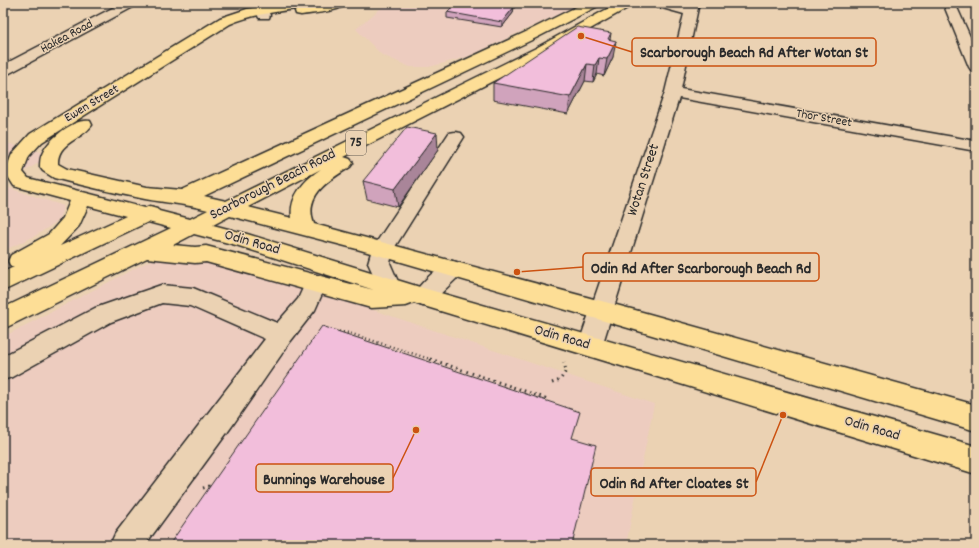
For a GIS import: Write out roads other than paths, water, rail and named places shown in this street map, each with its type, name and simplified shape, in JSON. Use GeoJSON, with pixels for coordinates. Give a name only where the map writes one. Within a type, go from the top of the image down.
{"type":"FeatureCollection","features":[{"type":"Feature","properties":{"kind":"main road","name":"Ewen Street"},"geometry":{"type":"LineString","coordinates":[[148,214],[116,208],[21,182],[14,172],[21,154],[36,138],[225,21],[262,9],[315,3]]}},
{"type":"Feature","properties":{"kind":"main road","name":"Ewen Street"},"geometry":{"type":"LineString","coordinates":[[184,197],[114,186],[62,174],[49,167],[47,159],[51,151],[62,139],[262,9],[330,7],[341,3]]}},
{"type":"Feature","properties":{"kind":"main road","name":"Scarborough Beach Road"},"geometry":{"type":"LineString","coordinates":[[3,282],[533,34],[594,3]]}},
{"type":"Feature","properties":{"kind":"main road","name":"Scarborough Beach Road"},"geometry":{"type":"LineString","coordinates":[[3,319],[145,250],[486,78],[593,23],[627,3]]}},
{"type":"Feature","properties":{"kind":"main road"},"geometry":{"type":"LineString","coordinates":[[305,228],[301,220],[301,206],[308,189],[322,176],[486,78]]}},
{"type":"Feature","properties":{"kind":"main road"},"geometry":{"type":"LineString","coordinates":[[78,112],[97,117]]}},
{"type":"Feature","properties":{"kind":"main road","name":"Odin Road"},"geometry":{"type":"LineString","coordinates":[[184,197],[383,249],[976,418]]}},
{"type":"Feature","properties":{"kind":"main road"},"geometry":{"type":"LineString","coordinates":[[3,268],[27,257],[56,239],[72,221],[81,199]]}},
{"type":"Feature","properties":{"kind":"main road","name":"Odin Road"},"geometry":{"type":"LineString","coordinates":[[148,214],[240,239],[423,297],[976,460]]}},
{"type":"Feature","properties":{"kind":"main road"},"geometry":{"type":"LineString","coordinates":[[145,250],[195,255],[206,254],[315,285],[371,299],[423,297]]}},
{"type":"Feature","properties":{"kind":"street","name":"Hakea Road"},"geometry":{"type":"LineString","coordinates":[[5,68],[131,3]]}},
{"type":"Feature","properties":{"kind":"street","name":"Wotan Street"},"geometry":{"type":"LineString","coordinates":[[590,346],[673,92],[692,8],[659,3]]}},
{"type":"Feature","properties":{"kind":"street"},"geometry":{"type":"LineString","coordinates":[[949,3],[976,67]]}},
{"type":"Feature","properties":{"kind":"street","name":"Thor Street"},"geometry":{"type":"LineString","coordinates":[[673,92],[976,146]]}},
{"type":"Feature","properties":{"kind":"street"},"geometry":{"type":"LineString","coordinates":[[389,286],[380,263],[383,249],[455,137]]}},
{"type":"Feature","properties":{"kind":"street"},"geometry":{"type":"LineString","coordinates":[[423,297],[452,269]]}},
{"type":"Feature","properties":{"kind":"street"},"geometry":{"type":"LineString","coordinates":[[126,545],[222,418],[281,335],[307,304],[315,285]]}},
{"type":"Feature","properties":{"kind":"street"},"geometry":{"type":"LineString","coordinates":[[3,369],[103,315],[161,294],[194,297],[281,335]]}},
{"type":"Feature","properties":{"kind":"place","name":"Scarborough Beach Rd After Wotan St"},"geometry":{"type":"Point","coordinates":[581,36]}},
{"type":"Feature","properties":{"kind":"place","name":"Odin Rd After Scarborough Beach Rd"},"geometry":{"type":"Point","coordinates":[517,272]}},
{"type":"Feature","properties":{"kind":"place","name":"Odin Rd After Cloates St"},"geometry":{"type":"Point","coordinates":[783,415]}},
{"type":"Feature","properties":{"kind":"place","name":"Bunnings Warehouse"},"geometry":{"type":"Point","coordinates":[416,430]}}]}
